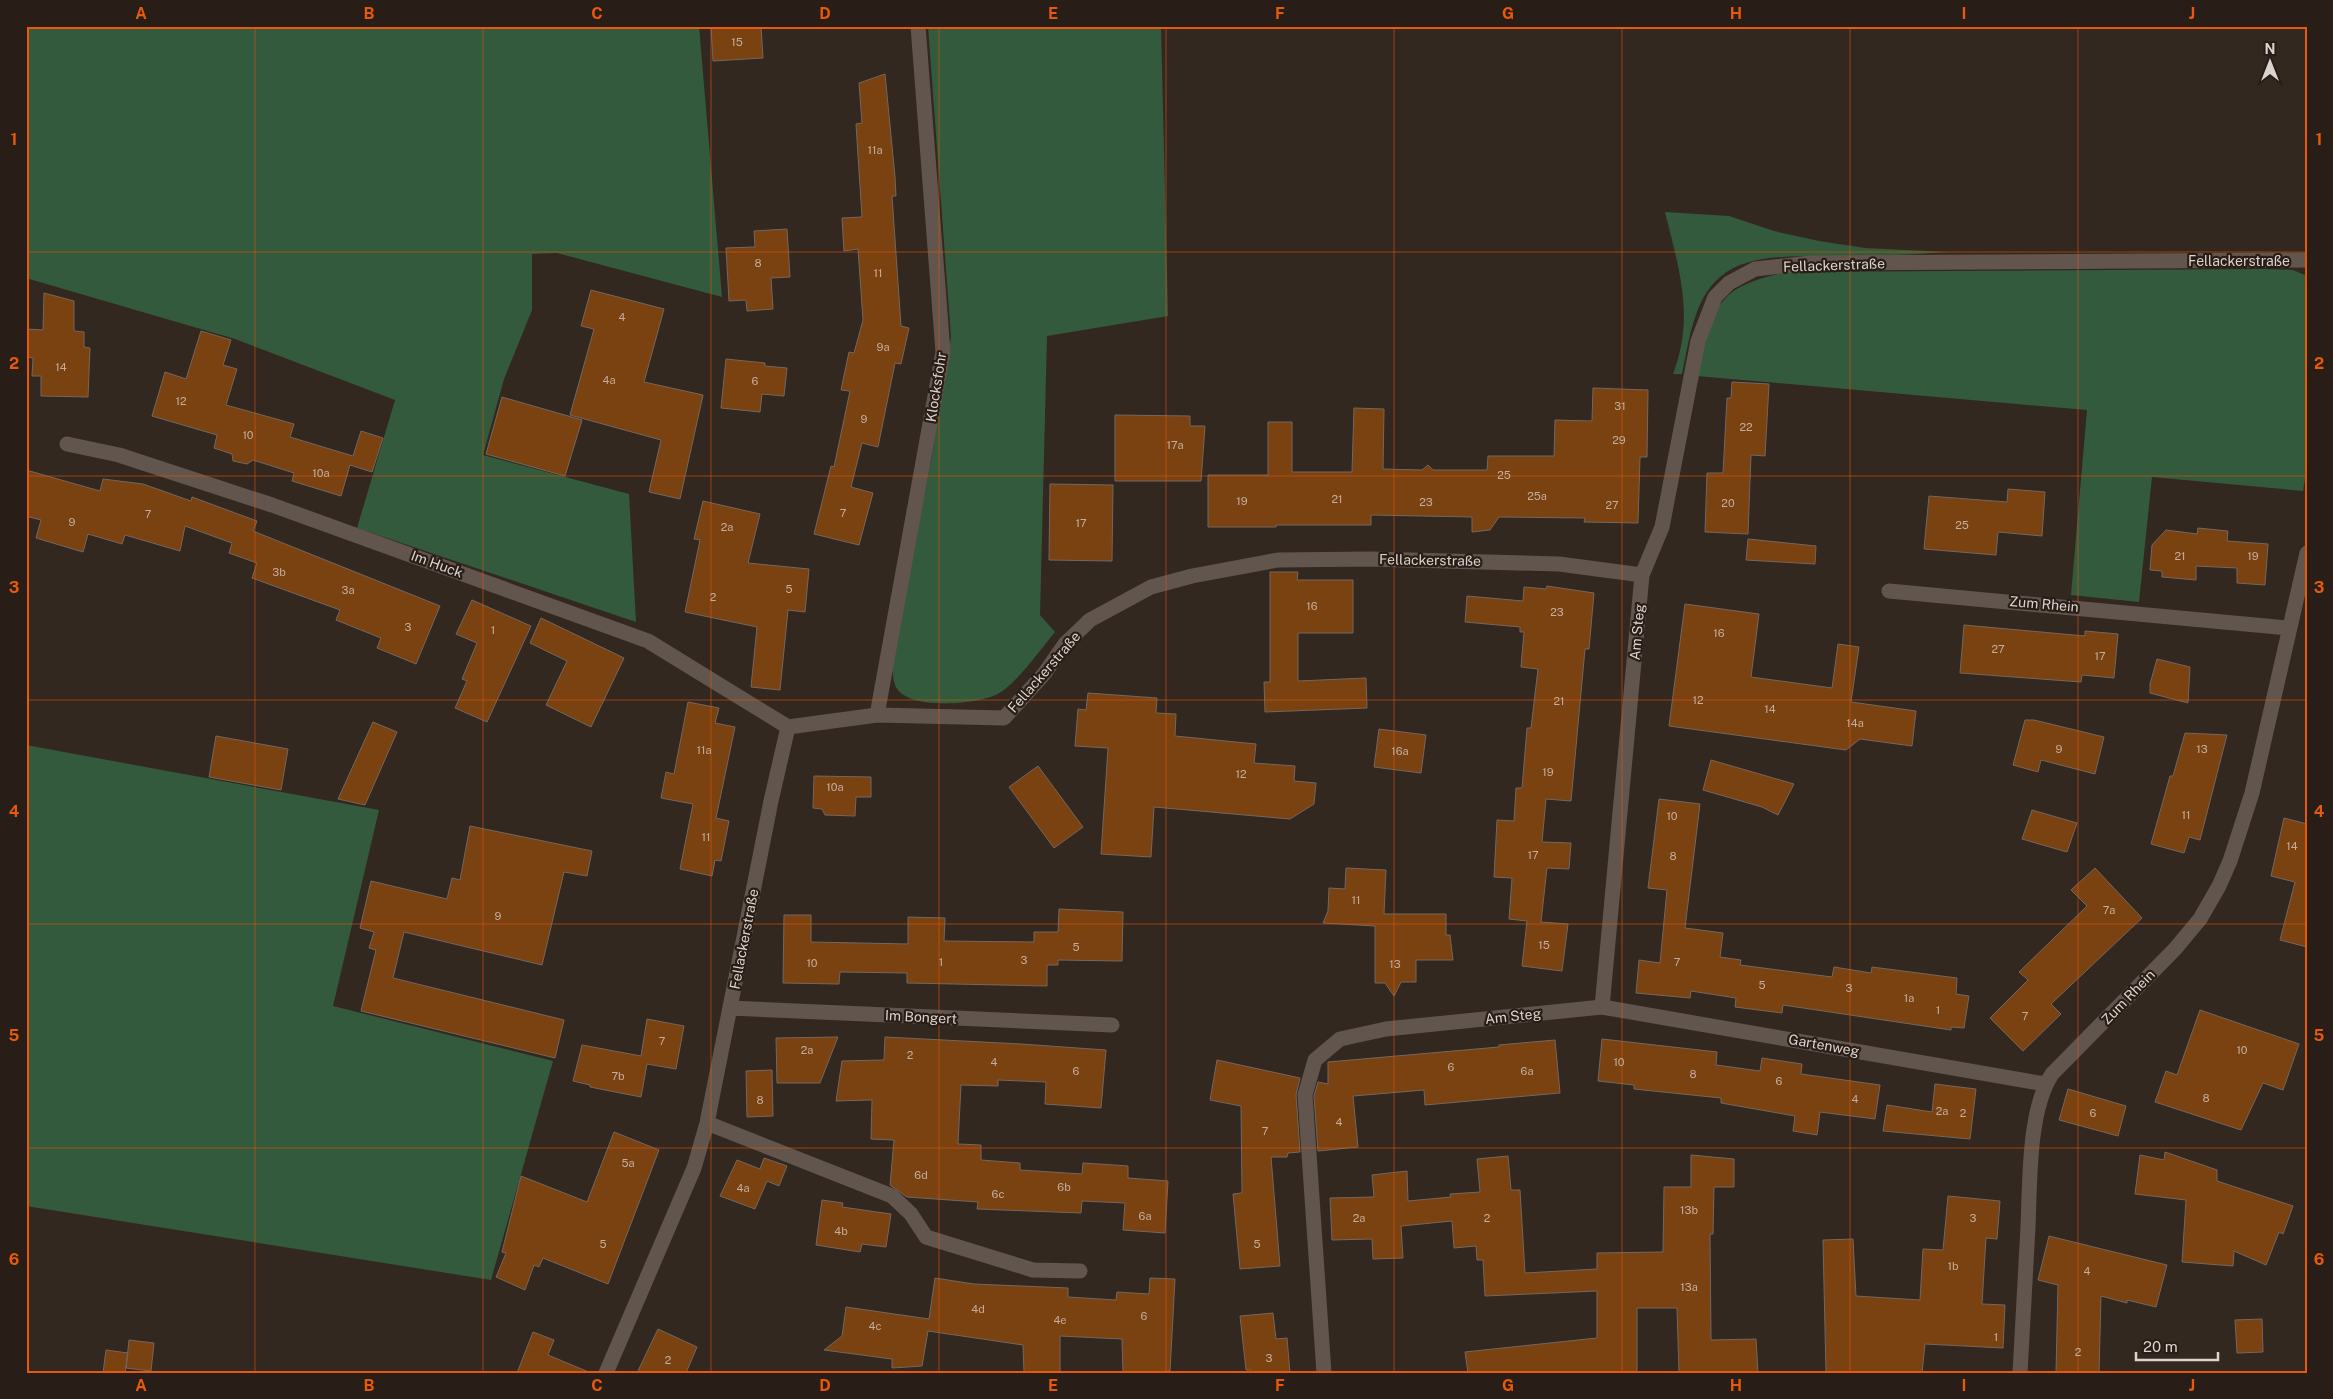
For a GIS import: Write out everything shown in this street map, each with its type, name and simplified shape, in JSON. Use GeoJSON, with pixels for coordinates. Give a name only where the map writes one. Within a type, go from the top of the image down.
{"type":"FeatureCollection","features":[{"type":"Feature","properties":{"kind":"street","name":"Klocksfohr"},"geometry":{"type":"LineString","coordinates":[[877,715],[943,352],[918,26]]}},
{"type":"Feature","properties":{"kind":"street","name":"Fellackerstraße"},"geometry":{"type":"LineString","coordinates":[[606,1373],[694,1168],[707,1123],[771,801],[788,727],[877,715],[1004,718],[1044,674],[1065,644],[1097,616],[1151,587],[1192,576],[1278,560],[1437,559],[1559,564],[1642,575],[1662,528],[1698,341],[1715,297],[1729,283],[1755,270],[1811,263],[2307,260]]}},
{"type":"Feature","properties":{"kind":"street","name":"Im Huck"},"geometry":{"type":"LineString","coordinates":[[67,444],[119,455],[272,505],[648,641],[788,727]]}},
{"type":"Feature","properties":{"kind":"street","name":"Zum Rhein"},"geometry":{"type":"LineString","coordinates":[[2020,1373],[2034,1134],[2040,1098],[2045,1084],[2052,1074],[2175,949],[2200,919],[2219,886],[2230,861],[2252,793],[2307,553]]}},
{"type":"Feature","properties":{"kind":"street","name":"Am Steg"},"geometry":{"type":"LineString","coordinates":[[1324,1373],[1305,1095],[1315,1060],[1340,1039],[1386,1029],[1602,1007],[1642,575]]}},
{"type":"Feature","properties":{"kind":"street","name":"Zum Rhein"},"geometry":{"type":"LineString","coordinates":[[1889,591],[2290,628]]}},
{"type":"Feature","properties":{"kind":"street","name":"Gartenweg"},"geometry":{"type":"LineString","coordinates":[[1602,1007],[2045,1084]]}},
{"type":"Feature","properties":{"kind":"street","name":"Im Bongert"},"geometry":{"type":"LineString","coordinates":[[730,1008],[1112,1025]]}},
{"type":"Feature","properties":{"kind":"street"},"geometry":{"type":"LineString","coordinates":[[707,1123],[892,1196],[911,1214],[926,1237],[1033,1270],[1080,1272]]}},
{"type":"Feature","properties":{"kind":"green space"},"geometry":{"type":"Polygon","coordinates":[[[26,26],[699,26],[722,297],[557,253],[532,254],[532,310],[504,379],[483,455],[629,494],[636,622],[357,528],[395,400],[235,339],[26,278],[26,26]]]}},
{"type":"Feature","properties":{"kind":"green space"},"geometry":{"type":"Polygon","coordinates":[[[928,26],[1161,26],[1168,316],[1047,336],[1040,615],[1055,632],[1023,672],[1001,692],[979,700],[948,703],[918,701],[906,696],[895,685],[893,674],[895,645],[931,461],[951,337],[928,26]]]}},
{"type":"Feature","properties":{"kind":"green space"},"geometry":{"type":"Polygon","coordinates":[[[1665,212],[1729,216],[1774,231],[1819,241],[1865,248],[1948,252],[1886,256],[1781,257],[1747,262],[1733,268],[1711,286],[1704,297],[1690,335],[1682,374],[1673,374],[1680,353],[1684,313],[1679,273],[1665,212]]]}},
{"type":"Feature","properties":{"kind":"green space"},"geometry":{"type":"Polygon","coordinates":[[[2293,270],[2307,276],[2307,468],[2303,491],[2152,477],[2139,602],[2071,595],[2087,410],[1697,376],[1713,317],[1721,304],[1731,293],[1745,285],[1789,272],[2293,270]]]}},
{"type":"Feature","properties":{"kind":"green space"},"geometry":{"type":"Polygon","coordinates":[[[26,745],[379,810],[333,1006],[553,1061],[491,1280],[26,1206],[26,745]]]}},
{"type":"Feature","properties":{"kind":"building"},"geometry":{"type":"Polygon","coordinates":[[[711,26],[761,26],[763,58],[713,61],[711,26]]]}},
{"type":"Feature","properties":{"kind":"building"},"geometry":{"type":"Polygon","coordinates":[[[885,74],[895,177],[896,196],[892,196],[901,326],[909,328],[901,364],[895,363],[878,447],[862,443],[851,487],[873,493],[859,545],[814,534],[831,466],[834,467],[850,391],[841,390],[849,352],[854,353],[863,320],[858,249],[844,251],[842,218],[862,217],[856,124],[862,123],[859,83],[885,74]]]}},
{"type":"Feature","properties":{"kind":"building"},"geometry":{"type":"Polygon","coordinates":[[[787,229],[790,277],[771,278],[773,309],[747,311],[746,300],[729,301],[726,248],[755,247],[754,231],[787,229]]]}},
{"type":"Feature","properties":{"kind":"building"},"geometry":{"type":"Polygon","coordinates":[[[591,290],[664,309],[644,382],[703,395],[680,499],[649,492],[661,440],[570,415],[594,329],[581,326],[591,290]]]}},
{"type":"Feature","properties":{"kind":"building"},"geometry":{"type":"Polygon","coordinates":[[[44,293],[74,301],[74,331],[84,332],[84,347],[90,348],[88,397],[41,396],[41,376],[32,376],[33,358],[26,357],[26,329],[43,330],[44,293]]]}},
{"type":"Feature","properties":{"kind":"building"},"geometry":{"type":"Polygon","coordinates":[[[201,331],[231,340],[223,365],[237,369],[226,405],[294,424],[290,437],[353,456],[361,431],[383,438],[372,472],[350,465],[341,496],[292,481],[294,473],[253,460],[247,464],[233,461],[232,454],[214,448],[217,435],[152,416],[165,372],[186,379],[201,331]]]}},
{"type":"Feature","properties":{"kind":"building"},"geometry":{"type":"Polygon","coordinates":[[[726,359],[765,363],[765,366],[787,368],[784,396],[762,394],[760,412],[721,408],[726,359]]]}},
{"type":"Feature","properties":{"kind":"building"},"geometry":{"type":"Polygon","coordinates":[[[1732,382],[1769,384],[1765,456],[1751,455],[1748,534],[1705,532],[1707,473],[1723,473],[1727,398],[1731,398],[1732,382]]]}},
{"type":"Feature","properties":{"kind":"building"},"geometry":{"type":"Polygon","coordinates":[[[1593,388],[1648,390],[1647,457],[1640,457],[1638,523],[1584,522],[1585,518],[1499,517],[1490,530],[1472,532],[1472,517],[1371,515],[1371,525],[1208,527],[1208,475],[1268,475],[1268,422],[1292,422],[1292,472],[1352,472],[1354,408],[1384,409],[1383,469],[1422,470],[1428,465],[1433,470],[1487,470],[1488,456],[1554,456],[1555,420],[1592,421],[1593,388]]]}},
{"type":"Feature","properties":{"kind":"building"},"geometry":{"type":"Polygon","coordinates":[[[502,397],[582,420],[565,476],[486,454],[502,397]]]}},
{"type":"Feature","properties":{"kind":"building"},"geometry":{"type":"Polygon","coordinates":[[[1115,415],[1190,416],[1190,426],[1205,426],[1201,481],[1115,481],[1115,415]]]}},
{"type":"Feature","properties":{"kind":"building"},"geometry":{"type":"Polygon","coordinates":[[[26,470],[100,491],[103,479],[143,484],[191,501],[192,497],[257,521],[253,531],[440,606],[416,664],[377,648],[381,638],[336,620],[340,610],[252,578],[257,563],[229,553],[232,543],[185,526],[180,551],[125,535],[122,544],[88,534],[83,552],[36,538],[41,520],[26,516],[26,470]]]}},
{"type":"Feature","properties":{"kind":"building"},"geometry":{"type":"Polygon","coordinates":[[[1050,484],[1113,485],[1112,561],[1049,560],[1050,484]]]}},
{"type":"Feature","properties":{"kind":"building"},"geometry":{"type":"Polygon","coordinates":[[[2008,489],[2045,492],[2042,536],[1998,532],[1996,555],[1924,549],[1929,496],[2007,502],[2008,489]]]}},
{"type":"Feature","properties":{"kind":"building"},"geometry":{"type":"Polygon","coordinates":[[[703,501],[760,514],[748,563],[809,569],[805,612],[788,610],[780,690],[751,687],[757,627],[685,612],[700,540],[694,539],[703,501]]]}},
{"type":"Feature","properties":{"kind":"building"},"geometry":{"type":"Polygon","coordinates":[[[2198,528],[2228,531],[2227,541],[2268,544],[2265,585],[2237,583],[2237,568],[2196,566],[2196,580],[2162,577],[2162,571],[2150,570],[2152,545],[2166,530],[2197,534],[2198,528]]]}},
{"type":"Feature","properties":{"kind":"building"},"geometry":{"type":"Polygon","coordinates":[[[1748,539],[1816,546],[1815,564],[1746,560],[1748,539]]]}},
{"type":"Feature","properties":{"kind":"building"},"geometry":{"type":"Polygon","coordinates":[[[1270,572],[1298,572],[1297,580],[1353,580],[1353,633],[1298,633],[1298,681],[1366,678],[1367,708],[1265,712],[1264,682],[1270,682],[1270,572]]]}},
{"type":"Feature","properties":{"kind":"building"},"geometry":{"type":"Polygon","coordinates":[[[1547,586],[1594,593],[1589,649],[1585,649],[1571,801],[1546,799],[1542,842],[1571,843],[1569,869],[1547,868],[1541,922],[1568,924],[1562,971],[1522,966],[1527,921],[1509,919],[1512,878],[1494,877],[1497,820],[1514,821],[1516,788],[1522,788],[1527,728],[1531,728],[1538,669],[1521,667],[1524,632],[1520,632],[1520,627],[1465,622],[1467,596],[1523,601],[1524,587],[1546,589],[1547,586]]]}},
{"type":"Feature","properties":{"kind":"building"},"geometry":{"type":"Polygon","coordinates":[[[472,600],[531,626],[487,722],[455,708],[467,681],[462,679],[477,643],[456,634],[472,600]]]}},
{"type":"Feature","properties":{"kind":"building"},"geometry":{"type":"Polygon","coordinates":[[[1685,604],[1759,614],[1751,677],[1832,688],[1838,644],[1859,647],[1851,702],[1916,711],[1912,746],[1860,739],[1846,750],[1669,726],[1685,604]]]}},
{"type":"Feature","properties":{"kind":"building"},"geometry":{"type":"Polygon","coordinates":[[[541,618],[624,658],[591,727],[546,705],[567,661],[530,643],[541,618]]]}},
{"type":"Feature","properties":{"kind":"building"},"geometry":{"type":"Polygon","coordinates":[[[1964,625],[2085,636],[2085,631],[2118,634],[2114,678],[2082,675],[2081,682],[1960,673],[1964,625]]]}},
{"type":"Feature","properties":{"kind":"building"},"geometry":{"type":"Polygon","coordinates":[[[2157,659],[2190,667],[2188,703],[2150,693],[2150,684],[2157,659]]]}},
{"type":"Feature","properties":{"kind":"building"},"geometry":{"type":"Polygon","coordinates":[[[1088,693],[1157,698],[1156,713],[1176,714],[1175,736],[1256,744],[1254,763],[1295,766],[1294,781],[1316,783],[1314,804],[1290,819],[1154,807],[1151,857],[1101,854],[1108,748],[1075,746],[1078,709],[1086,710],[1088,693]]]}},
{"type":"Feature","properties":{"kind":"building"},"geometry":{"type":"Polygon","coordinates":[[[688,702],[719,708],[715,723],[735,727],[716,818],[729,821],[721,861],[715,860],[712,876],[680,869],[693,804],[661,798],[666,772],[674,774],[688,702]]]}},
{"type":"Feature","properties":{"kind":"building"},"geometry":{"type":"Polygon","coordinates":[[[2025,720],[2034,720],[2104,737],[2095,774],[2041,760],[2038,772],[2013,765],[2025,720]]]}},
{"type":"Feature","properties":{"kind":"building"},"geometry":{"type":"Polygon","coordinates":[[[373,722],[397,732],[365,805],[338,799],[373,722]]]}},
{"type":"Feature","properties":{"kind":"building"},"geometry":{"type":"Polygon","coordinates":[[[1379,729],[1426,735],[1421,773],[1374,767],[1379,729]]]}},
{"type":"Feature","properties":{"kind":"building"},"geometry":{"type":"Polygon","coordinates":[[[2185,733],[2227,735],[2200,840],[2189,837],[2184,853],[2151,844],[2170,776],[2173,776],[2185,733]]]}},
{"type":"Feature","properties":{"kind":"building"},"geometry":{"type":"Polygon","coordinates":[[[216,736],[288,749],[281,790],[209,777],[216,736]]]}},
{"type":"Feature","properties":{"kind":"building"},"geometry":{"type":"Polygon","coordinates":[[[1711,760],[1794,784],[1778,815],[1762,807],[1703,790],[1711,760]]]}},
{"type":"Feature","properties":{"kind":"building"},"geometry":{"type":"Polygon","coordinates":[[[1038,766],[1083,827],[1054,848],[1009,787],[1038,766]]]}},
{"type":"Feature","properties":{"kind":"building"},"geometry":{"type":"Polygon","coordinates":[[[814,776],[871,777],[871,797],[856,797],[855,816],[825,815],[822,809],[813,808],[814,776]]]}},
{"type":"Feature","properties":{"kind":"building"},"geometry":{"type":"Polygon","coordinates":[[[1659,799],[1700,804],[1685,928],[1723,933],[1720,957],[1741,960],[1740,965],[1832,977],[1834,967],[1871,973],[1872,967],[1957,978],[1956,994],[1969,996],[1964,1028],[1951,1027],[1951,1030],[1783,1005],[1782,1013],[1735,1007],[1736,998],[1691,991],[1690,998],[1636,993],[1639,960],[1660,963],[1667,890],[1648,888],[1659,799]]]}},
{"type":"Feature","properties":{"kind":"building"},"geometry":{"type":"Polygon","coordinates":[[[2032,810],[2077,823],[2067,852],[2022,839],[2032,810]]]}},
{"type":"Feature","properties":{"kind":"building"},"geometry":{"type":"Polygon","coordinates":[[[2284,818],[2307,824],[2307,947],[2280,940],[2295,882],[2271,876],[2284,818]]]}},
{"type":"Feature","properties":{"kind":"building"},"geometry":{"type":"Polygon","coordinates":[[[470,826],[592,851],[587,876],[564,872],[542,965],[404,932],[393,978],[564,1020],[555,1058],[361,1011],[376,950],[369,948],[374,932],[360,928],[371,881],[447,899],[452,878],[460,880],[470,826]]]}},
{"type":"Feature","properties":{"kind":"building"},"geometry":{"type":"Polygon","coordinates":[[[1346,868],[1386,870],[1384,914],[1446,914],[1446,935],[1450,935],[1453,960],[1416,960],[1416,982],[1401,982],[1394,996],[1385,983],[1375,983],[1375,926],[1323,923],[1328,911],[1329,888],[1345,889],[1346,868]]]}},
{"type":"Feature","properties":{"kind":"building"},"geometry":{"type":"Polygon","coordinates":[[[2095,868],[2142,918],[2051,1004],[2061,1014],[2023,1051],[1990,1018],[2028,980],[2019,972],[2087,906],[2071,890],[2095,868]]]}},
{"type":"Feature","properties":{"kind":"building"},"geometry":{"type":"Polygon","coordinates":[[[1059,909],[1123,912],[1122,961],[1058,960],[1058,965],[1047,965],[1047,986],[907,983],[907,973],[840,972],[839,984],[783,983],[784,915],[811,915],[811,942],[908,944],[908,917],[945,918],[944,941],[1034,942],[1034,932],[1058,932],[1059,909]]]}},
{"type":"Feature","properties":{"kind":"building"},"geometry":{"type":"Polygon","coordinates":[[[2200,1010],[2299,1044],[2283,1090],[2263,1083],[2241,1130],[2155,1102],[2166,1071],[2177,1075],[2200,1010]]]}},
{"type":"Feature","properties":{"kind":"building"},"geometry":{"type":"Polygon","coordinates":[[[647,1019],[684,1026],[676,1069],[647,1064],[641,1097],[590,1087],[590,1085],[573,1081],[582,1045],[641,1056],[647,1019]]]}},
{"type":"Feature","properties":{"kind":"building"},"geometry":{"type":"Polygon","coordinates":[[[838,1037],[820,1083],[777,1083],[776,1038],[838,1037]]]}},
{"type":"Feature","properties":{"kind":"building"},"geometry":{"type":"Polygon","coordinates":[[[885,1037],[1106,1050],[1101,1108],[1045,1104],[1046,1082],[998,1080],[998,1086],[961,1085],[958,1144],[981,1145],[981,1160],[1020,1163],[1020,1170],[1082,1174],[1083,1163],[1128,1166],[1128,1178],[1168,1181],[1165,1233],[1123,1230],[1125,1203],[1082,1201],[1081,1213],[977,1209],[978,1202],[907,1197],[890,1185],[894,1140],[871,1139],[872,1100],[836,1101],[842,1061],[884,1060],[885,1037]]]}},
{"type":"Feature","properties":{"kind":"building"},"geometry":{"type":"Polygon","coordinates":[[[1602,1039],[1717,1052],[1716,1065],[1760,1071],[1762,1058],[1802,1064],[1801,1074],[1880,1085],[1875,1119],[1820,1112],[1817,1135],[1793,1131],[1795,1116],[1721,1103],[1721,1098],[1634,1089],[1634,1085],[1598,1081],[1602,1039]]]}},
{"type":"Feature","properties":{"kind":"building"},"geometry":{"type":"Polygon","coordinates":[[[1555,1040],[1560,1093],[1425,1105],[1424,1090],[1353,1096],[1358,1147],[1318,1151],[1314,1096],[1318,1082],[1328,1084],[1328,1062],[1499,1047],[1499,1045],[1555,1040]]]}},
{"type":"Feature","properties":{"kind":"building"},"geometry":{"type":"Polygon","coordinates":[[[1217,1060],[1300,1078],[1296,1095],[1300,1152],[1288,1153],[1287,1157],[1271,1157],[1280,1266],[1240,1269],[1233,1194],[1242,1193],[1241,1106],[1210,1100],[1217,1060]]]}},
{"type":"Feature","properties":{"kind":"building"},"geometry":{"type":"Polygon","coordinates":[[[772,1070],[773,1116],[747,1117],[746,1071],[772,1070]]]}},
{"type":"Feature","properties":{"kind":"building"},"geometry":{"type":"Polygon","coordinates":[[[1935,1084],[1976,1089],[1970,1139],[1883,1131],[1887,1105],[1932,1112],[1935,1084]]]}},
{"type":"Feature","properties":{"kind":"building"},"geometry":{"type":"Polygon","coordinates":[[[2068,1089],[2126,1106],[2118,1136],[2059,1120],[2068,1089]]]}},
{"type":"Feature","properties":{"kind":"building"},"geometry":{"type":"Polygon","coordinates":[[[614,1132],[659,1150],[608,1284],[543,1258],[539,1267],[534,1265],[525,1290],[496,1277],[506,1253],[502,1252],[521,1176],[587,1202],[614,1132]]]}},
{"type":"Feature","properties":{"kind":"building"},"geometry":{"type":"Polygon","coordinates":[[[2165,1152],[2217,1170],[2217,1181],[2293,1206],[2283,1234],[2279,1232],[2266,1265],[2234,1251],[2233,1266],[2182,1262],[2186,1200],[2135,1194],[2140,1155],[2164,1160],[2165,1152]]]}},
{"type":"Feature","properties":{"kind":"building"},"geometry":{"type":"Polygon","coordinates":[[[1691,1155],[1734,1159],[1734,1187],[1714,1187],[1713,1234],[1710,1234],[1711,1340],[1756,1339],[1758,1373],[1679,1373],[1677,1308],[1637,1308],[1637,1373],[1468,1373],[1465,1352],[1597,1338],[1597,1291],[1485,1296],[1483,1260],[1477,1260],[1476,1246],[1454,1248],[1452,1221],[1401,1226],[1403,1258],[1373,1259],[1372,1239],[1332,1240],[1330,1198],[1374,1197],[1372,1175],[1407,1171],[1408,1201],[1451,1197],[1450,1194],[1480,1192],[1477,1159],[1508,1156],[1511,1190],[1520,1190],[1525,1273],[1597,1269],[1597,1253],[1663,1252],[1664,1187],[1691,1187],[1691,1155]]]}},
{"type":"Feature","properties":{"kind":"building"},"geometry":{"type":"Polygon","coordinates":[[[764,1158],[787,1166],[779,1186],[767,1181],[755,1209],[720,1196],[737,1160],[760,1169],[764,1158]]]}},
{"type":"Feature","properties":{"kind":"building"},"geometry":{"type":"Polygon","coordinates":[[[1948,1196],[2000,1201],[1997,1239],[1986,1238],[1982,1304],[2005,1305],[2003,1348],[1925,1344],[1922,1373],[1826,1373],[1823,1240],[1853,1239],[1856,1296],[1920,1300],[1923,1249],[1943,1250],[1948,1196]]]}},
{"type":"Feature","properties":{"kind":"building"},"geometry":{"type":"Polygon","coordinates":[[[822,1200],[843,1203],[842,1207],[891,1214],[886,1247],[862,1244],[860,1252],[816,1245],[822,1200]]]}},
{"type":"Feature","properties":{"kind":"building"},"geometry":{"type":"Polygon","coordinates":[[[2049,1236],[2167,1265],[2156,1307],[2127,1300],[2127,1303],[2101,1296],[2099,1373],[2056,1373],[2058,1285],[2038,1280],[2049,1236]]]}},
{"type":"Feature","properties":{"kind":"building"},"geometry":{"type":"Polygon","coordinates":[[[935,1278],[974,1284],[1068,1288],[1068,1297],[1116,1300],[1117,1292],[1149,1294],[1150,1278],[1175,1279],[1170,1371],[1123,1373],[1122,1339],[1060,1336],[1060,1373],[1024,1373],[1023,1345],[928,1331],[922,1366],[892,1368],[892,1359],[824,1350],[842,1336],[846,1307],[929,1319],[935,1278]]]}},
{"type":"Feature","properties":{"kind":"building"},"geometry":{"type":"Polygon","coordinates":[[[1273,1313],[1276,1339],[1287,1338],[1290,1373],[1252,1373],[1251,1370],[1246,1370],[1240,1316],[1273,1313]]]}},
{"type":"Feature","properties":{"kind":"building"},"geometry":{"type":"Polygon","coordinates":[[[2262,1319],[2263,1352],[2237,1353],[2235,1320],[2262,1319]]]}},
{"type":"Feature","properties":{"kind":"building"},"geometry":{"type":"Polygon","coordinates":[[[658,1329],[697,1347],[686,1373],[637,1373],[658,1329]]]}},
{"type":"Feature","properties":{"kind":"building"},"geometry":{"type":"Polygon","coordinates":[[[533,1332],[554,1340],[548,1355],[591,1373],[517,1373],[533,1332]]]}},
{"type":"Feature","properties":{"kind":"building"},"geometry":{"type":"Polygon","coordinates":[[[129,1340],[154,1343],[151,1371],[126,1368],[129,1340]]]}},
{"type":"Feature","properties":{"kind":"building"},"geometry":{"type":"Polygon","coordinates":[[[106,1350],[128,1353],[125,1373],[103,1373],[106,1350]]]}}]}
